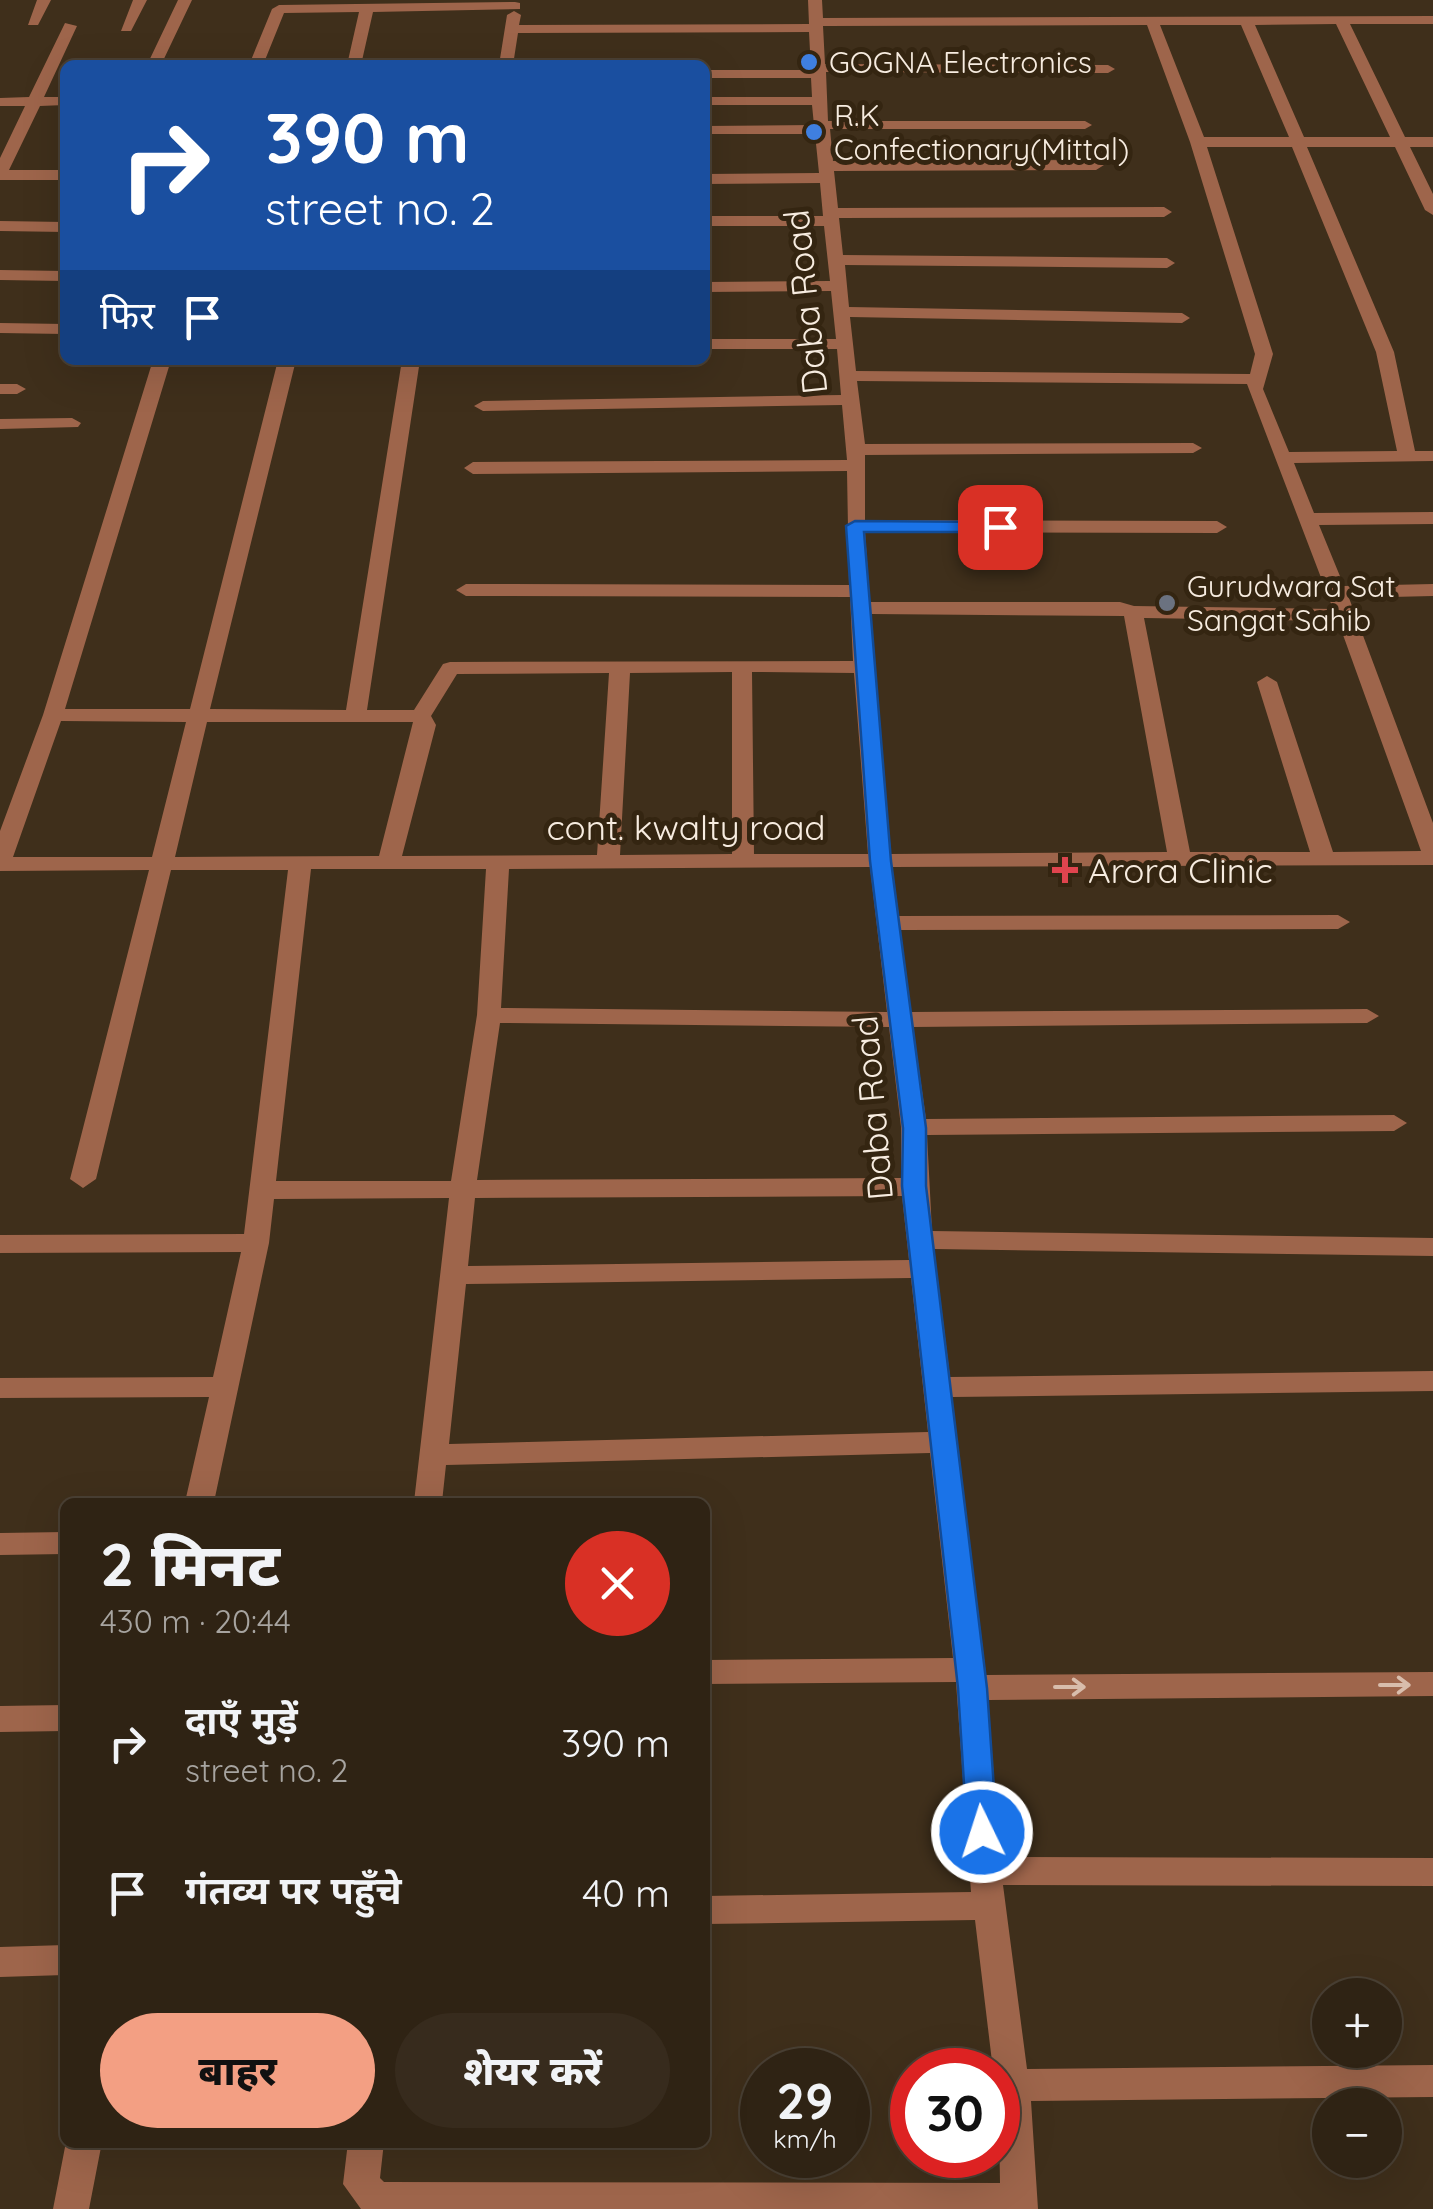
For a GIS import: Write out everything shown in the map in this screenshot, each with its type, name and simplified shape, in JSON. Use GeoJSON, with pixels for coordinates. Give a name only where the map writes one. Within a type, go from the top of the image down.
{"type":"FeatureCollection","features":[{"type":"Feature","properties":{"kind":"street"},"geometry":{"type":"LineString","coordinates":[[33,22],[44,0]]}},
{"type":"Feature","properties":{"kind":"street"},"geometry":{"type":"LineString","coordinates":[[126,28],[140,0]]}},
{"type":"Feature","properties":{"kind":"street"},"geometry":{"type":"LineString","coordinates":[[156,60],[184,0]]}},
{"type":"Feature","properties":{"kind":"street"},"geometry":{"type":"LineString","coordinates":[[1105,0],[1113,20]]}},
{"type":"Feature","properties":{"kind":"street"},"geometry":{"type":"LineString","coordinates":[[1377,0],[1387,20]]}},
{"type":"Feature","properties":{"kind":"street"},"geometry":{"type":"LineString","coordinates":[[258,60],[276,10],[516,3],[507,60]]}},
{"type":"Feature","properties":{"kind":"street"},"geometry":{"type":"LineString","coordinates":[[355,60],[367,8]]}},
{"type":"Feature","properties":{"kind":"street"},"geometry":{"type":"LineString","coordinates":[[511,29],[816,16],[1433,20]]}},
{"type":"Feature","properties":{"kind":"street","name":"Daba Road"},"geometry":{"type":"LineString","coordinates":[[816,16],[822,118],[856,458],[855,526],[880,861],[914,1128],[914,1186],[971,1679],[985,1871],[1007,2048]]}},
{"type":"Feature","properties":{"kind":"street"},"geometry":{"type":"LineString","coordinates":[[1342,20],[1433,210]]}},
{"type":"Feature","properties":{"kind":"street"},"geometry":{"type":"LineString","coordinates":[[1152,21],[1198,142],[1264,354],[1254,379],[1433,856]]}},
{"type":"Feature","properties":{"kind":"street"},"geometry":{"type":"LineString","coordinates":[[1246,21],[1371,312],[1385,352],[1407,456]]}},
{"type":"Feature","properties":{"kind":"street"},"geometry":{"type":"LineString","coordinates":[[60,175],[0,175],[70,26]]}},
{"type":"Feature","properties":{"kind":"street"},"geometry":{"type":"LineString","coordinates":[[710,74],[1108,68]]}},
{"type":"Feature","properties":{"kind":"street"},"geometry":{"type":"LineString","coordinates":[[0,102],[60,101]]}},
{"type":"Feature","properties":{"kind":"street"},"geometry":{"type":"LineString","coordinates":[[710,102],[822,118],[1086,125]]}},
{"type":"Feature","properties":{"kind":"street"},"geometry":{"type":"LineString","coordinates":[[710,129],[822,118]]}},
{"type":"Feature","properties":{"kind":"street"},"geometry":{"type":"LineString","coordinates":[[1198,142],[1433,142]]}},
{"type":"Feature","properties":{"kind":"street"},"geometry":{"type":"LineString","coordinates":[[710,179],[1096,165]]}},
{"type":"Feature","properties":{"kind":"street"},"geometry":{"type":"LineString","coordinates":[[710,221],[1164,212]]}},
{"type":"Feature","properties":{"kind":"street"},"geometry":{"type":"LineString","coordinates":[[0,226],[60,226]]}},
{"type":"Feature","properties":{"kind":"street"},"geometry":{"type":"LineString","coordinates":[[836,260],[1167,262]]}},
{"type":"Feature","properties":{"kind":"street"},"geometry":{"type":"LineString","coordinates":[[0,276],[60,276]]}},
{"type":"Feature","properties":{"kind":"street"},"geometry":{"type":"LineString","coordinates":[[710,287],[839,300],[1182,318]]}},
{"type":"Feature","properties":{"kind":"street"},"geometry":{"type":"LineString","coordinates":[[0,328],[60,329]]}},
{"type":"Feature","properties":{"kind":"street"},"geometry":{"type":"LineString","coordinates":[[710,344],[844,344]]}},
{"type":"Feature","properties":{"kind":"street"},"geometry":{"type":"LineString","coordinates":[[0,863],[53,716],[160,365]]}},
{"type":"Feature","properties":{"kind":"street"},"geometry":{"type":"LineString","coordinates":[[83,1179],[286,365]]}},
{"type":"Feature","properties":{"kind":"street"},"geometry":{"type":"LineString","coordinates":[[356,714],[410,365]]}},
{"type":"Feature","properties":{"kind":"street"},"geometry":{"type":"LineString","coordinates":[[483,406],[849,388],[1254,379]]}},
{"type":"Feature","properties":{"kind":"street"},"geometry":{"type":"LineString","coordinates":[[1,426],[72,422]]}},
{"type":"Feature","properties":{"kind":"street"},"geometry":{"type":"LineString","coordinates":[[473,468],[1193,448]]}},
{"type":"Feature","properties":{"kind":"street"},"geometry":{"type":"LineString","coordinates":[[1282,458],[1433,456]]}},
{"type":"Feature","properties":{"kind":"street"},"geometry":{"type":"LineString","coordinates":[[1305,520],[1433,518]]}},
{"type":"Feature","properties":{"kind":"street"},"geometry":{"type":"LineString","coordinates":[[855,526],[1217,527]]}},
{"type":"Feature","properties":{"kind":"street"},"geometry":{"type":"LineString","coordinates":[[466,590],[1346,616]]}},
{"type":"Feature","properties":{"kind":"street"},"geometry":{"type":"LineString","coordinates":[[1337,592],[1433,590]]}},
{"type":"Feature","properties":{"kind":"street"},"geometry":{"type":"LineString","coordinates":[[1132,612],[1180,860]]}},
{"type":"Feature","properties":{"kind":"street"},"geometry":{"type":"LineString","coordinates":[[421,716],[446,672],[456,666],[864,666]]}},
{"type":"Feature","properties":{"kind":"street"},"geometry":{"type":"LineString","coordinates":[[742,666],[743,862]]}},
{"type":"Feature","properties":{"kind":"street"},"geometry":{"type":"LineString","coordinates":[[608,862],[620,667]]}},
{"type":"Feature","properties":{"kind":"street"},"geometry":{"type":"LineString","coordinates":[[1267,682],[1324,859]]}},
{"type":"Feature","properties":{"kind":"street"},"geometry":{"type":"LineString","coordinates":[[53,716],[421,716]]}},
{"type":"Feature","properties":{"kind":"street"},"geometry":{"type":"LineString","coordinates":[[389,862],[425,725],[421,716]]}},
{"type":"Feature","properties":{"kind":"street","name":"cont. kwalty road"},"geometry":{"type":"LineString","coordinates":[[0,863],[1433,856]]}},
{"type":"Feature","properties":{"kind":"street"},"geometry":{"type":"LineString","coordinates":[[428,1498],[452,1275],[489,1015],[498,862]]}},
{"type":"Feature","properties":{"kind":"street"},"geometry":{"type":"LineString","coordinates":[[201,1498],[256,1243],[300,863]]}},
{"type":"Feature","properties":{"kind":"street"},"geometry":{"type":"LineString","coordinates":[[889,923],[1338,922]]}},
{"type":"Feature","properties":{"kind":"street"},"geometry":{"type":"LineString","coordinates":[[489,1015],[899,1020],[1367,1016]]}},
{"type":"Feature","properties":{"kind":"street"},"geometry":{"type":"LineString","coordinates":[[914,1128],[1394,1123]]}},
{"type":"Feature","properties":{"kind":"street"},"geometry":{"type":"LineString","coordinates":[[262,1190],[914,1186]]}},
{"type":"Feature","properties":{"kind":"street"},"geometry":{"type":"LineString","coordinates":[[920,1240],[1433,1247]]}},
{"type":"Feature","properties":{"kind":"street"},"geometry":{"type":"LineString","coordinates":[[0,1244],[256,1243]]}},
{"type":"Feature","properties":{"kind":"street"},"geometry":{"type":"LineString","coordinates":[[452,1275],[924,1269]]}},
{"type":"Feature","properties":{"kind":"street"},"geometry":{"type":"LineString","coordinates":[[937,1387],[1433,1381]]}},
{"type":"Feature","properties":{"kind":"street"},"geometry":{"type":"LineString","coordinates":[[0,1388],[223,1386]]}},
{"type":"Feature","properties":{"kind":"street"},"geometry":{"type":"LineString","coordinates":[[431,1454],[941,1442]]}},
{"type":"Feature","properties":{"kind":"street"},"geometry":{"type":"LineString","coordinates":[[0,1544],[60,1543]]}},
{"type":"Feature","properties":{"kind":"street"},"geometry":{"type":"LineString","coordinates":[[710,1672],[1433,1684]]}},
{"type":"Feature","properties":{"kind":"street"},"geometry":{"type":"LineString","coordinates":[[0,1719],[60,1718]]}},
{"type":"Feature","properties":{"kind":"street"},"geometry":{"type":"LineString","coordinates":[[985,1871],[1433,1872]]}},
{"type":"Feature","properties":{"kind":"street"},"geometry":{"type":"LineString","coordinates":[[710,1910],[989,1906]]}},
{"type":"Feature","properties":{"kind":"street"},"geometry":{"type":"LineString","coordinates":[[0,1962],[60,1960]]}},
{"type":"Feature","properties":{"kind":"street"},"geometry":{"type":"LineString","coordinates":[[1020,2085],[1433,2082]]}},
{"type":"Feature","properties":{"kind":"street"},"geometry":{"type":"LineString","coordinates":[[71,2209],[83,2148]]}},
{"type":"Feature","properties":{"kind":"street"},"geometry":{"type":"LineString","coordinates":[[365,2148],[361,2184],[376,2199],[1020,2204]]}},
{"type":"Feature","properties":{"kind":"street","name":"Daba Road"},"geometry":{"type":"LineString","coordinates":[[1018,2178],[1020,2204]]}},
{"type":"Feature","properties":{"kind":"place","name":"GOGNA Electronics"},"geometry":{"type":"Point","coordinates":[809,62]}},
{"type":"Feature","properties":{"kind":"place","name":"R.K Confectionary(Mittal)"},"geometry":{"type":"Point","coordinates":[814,132]}},
{"type":"Feature","properties":{"kind":"place","name":"Gurudwara Sat Sangat Sahib"},"geometry":{"type":"Point","coordinates":[1167,603]}},
{"type":"Feature","properties":{"kind":"place","name":"Arora Clinic"},"geometry":{"type":"Point","coordinates":[1065,870]}},
{"type":"Feature","properties":{"kind":"route"},"geometry":{"type":"LineString","coordinates":[[982,1832],[972,1688],[914,1186],[914,1128],[880,861],[855,526],[1000,527]]}}]}
